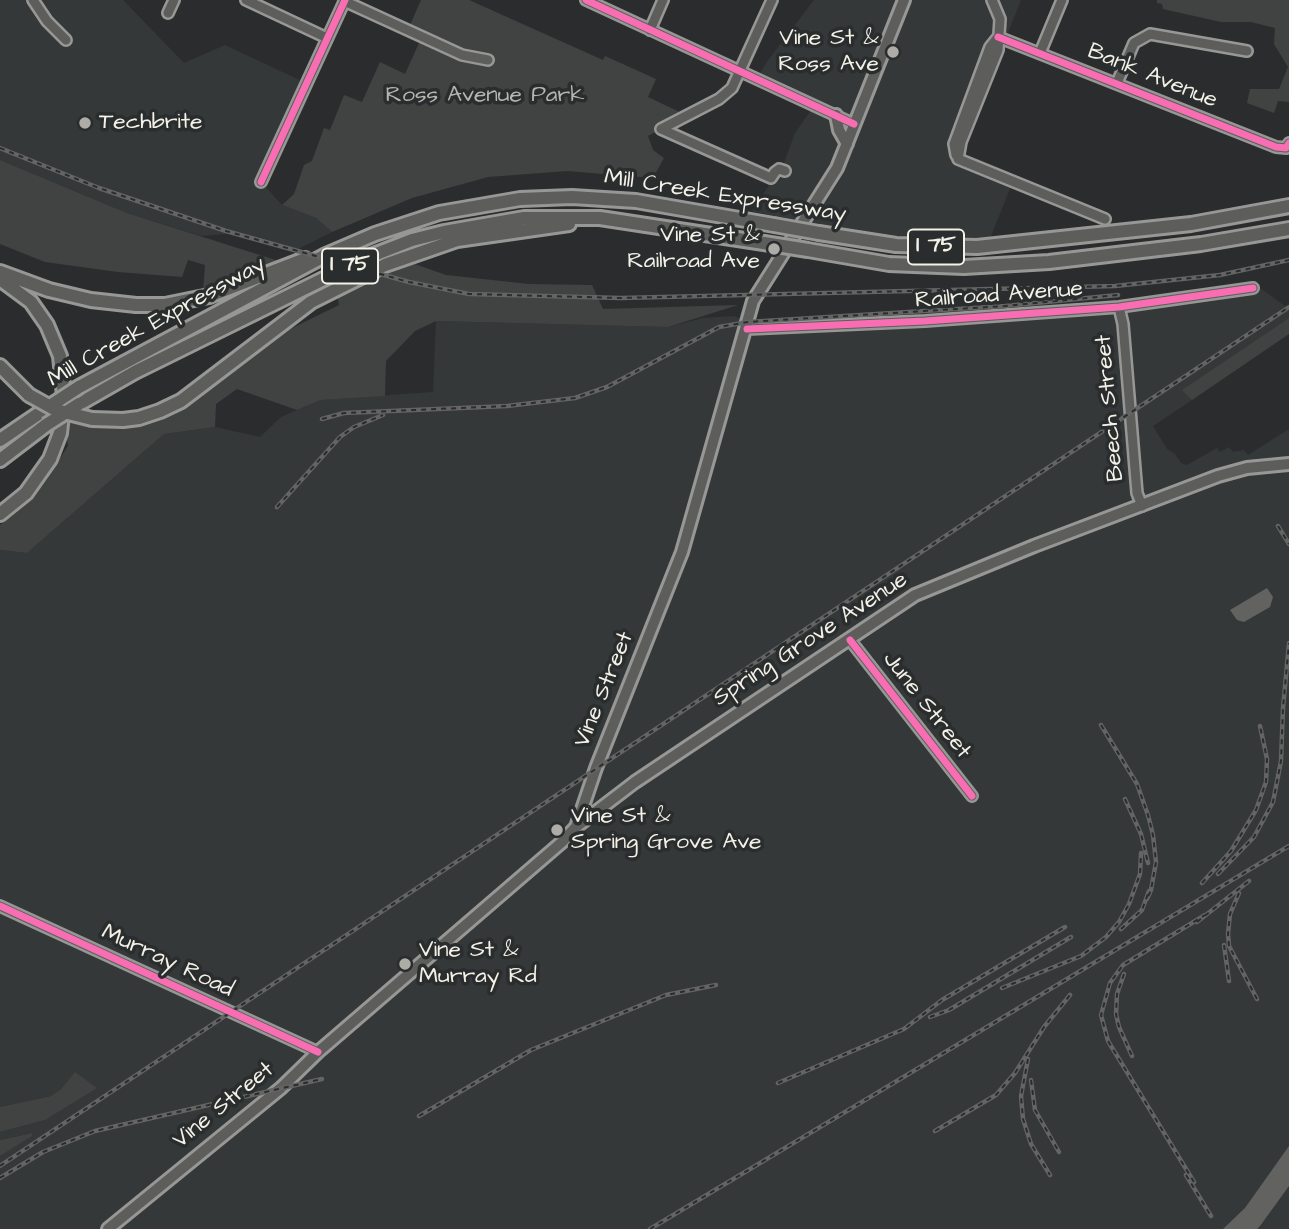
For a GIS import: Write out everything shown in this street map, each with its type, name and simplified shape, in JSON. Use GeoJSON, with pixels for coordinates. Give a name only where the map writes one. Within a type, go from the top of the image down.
{"type":"FeatureCollection","features":[{"type":"Feature","properties":{"kind":"highway","name":"Mill Creek Expressway"},"geometry":{"type":"LineString","coordinates":[[0,440],[79,387],[326,255],[419,218],[467,207],[543,197],[636,201],[896,245],[977,247],[1191,224],[1289,206]]}},
{"type":"Feature","properties":{"kind":"highway","name":"Mill Creek Expressway"},"geometry":{"type":"LineString","coordinates":[[0,460],[79,404],[135,372],[366,258],[412,240],[475,225],[524,218],[600,218],[646,223],[889,264],[964,267],[1037,263],[1201,244],[1289,229]]}},
{"type":"Feature","properties":{"kind":"highway"},"geometry":{"type":"LineString","coordinates":[[0,366],[29,395],[56,410],[92,419],[138,418],[181,401],[311,302],[349,281],[411,255],[457,240],[519,229],[567,224],[622,226],[646,223]]}},
{"type":"Feature","properties":{"kind":"highway"},"geometry":{"type":"LineString","coordinates":[[0,272],[49,290],[90,300],[165,305],[209,296],[312,256],[326,255]]}},
{"type":"Feature","properties":{"kind":"highway"},"geometry":{"type":"LineString","coordinates":[[0,279],[31,302],[47,325],[61,356],[64,396],[58,439],[50,459],[26,493],[0,514]]}},
{"type":"Feature","properties":{"kind":"main road","name":"Vine Street"},"geometry":{"type":"LineString","coordinates":[[108,1229],[281,1088],[318,1052],[562,842],[576,827],[596,768],[682,552],[753,302],[830,180],[904,0]]}},
{"type":"Feature","properties":{"kind":"main road"},"geometry":{"type":"LineString","coordinates":[[836,115],[839,130],[847,144]]}},
{"type":"Feature","properties":{"kind":"main road","name":"Spring Grove Avenue"},"geometry":{"type":"LineString","coordinates":[[576,827],[635,782],[922,591],[1228,474],[1247,468],[1289,464]]}},
{"type":"Feature","properties":{"kind":"street"},"geometry":{"type":"LineString","coordinates":[[33,0],[47,21],[66,40]]}},
{"type":"Feature","properties":{"kind":"street"},"geometry":{"type":"LineString","coordinates":[[168,13],[174,0]]}},
{"type":"Feature","properties":{"kind":"street"},"geometry":{"type":"LineString","coordinates":[[246,0],[327,38]]}},
{"type":"Feature","properties":{"kind":"street"},"geometry":{"type":"LineString","coordinates":[[586,0],[854,124]]}},
{"type":"Feature","properties":{"kind":"street"},"geometry":{"type":"LineString","coordinates":[[650,30],[663,0]]}},
{"type":"Feature","properties":{"kind":"street"},"geometry":{"type":"LineString","coordinates":[[772,0],[732,88],[719,99],[661,129],[771,178],[779,169],[785,171]]}},
{"type":"Feature","properties":{"kind":"street"},"geometry":{"type":"LineString","coordinates":[[992,0],[1000,19],[998,37],[990,47],[954,144],[954,152],[958,159],[1105,219]]}},
{"type":"Feature","properties":{"kind":"street"},"geometry":{"type":"LineString","coordinates":[[1040,53],[1062,0]]}},
{"type":"Feature","properties":{"kind":"street"},"geometry":{"type":"LineString","coordinates":[[261,182],[345,1],[462,55],[488,60]]}},
{"type":"Feature","properties":{"kind":"street"},"geometry":{"type":"LineString","coordinates":[[1117,83],[1134,43],[1150,34],[1247,51]]}},
{"type":"Feature","properties":{"kind":"street","name":"Bank Avenue"},"geometry":{"type":"LineString","coordinates":[[998,37],[1276,147],[1286,148],[1289,143]]}},
{"type":"Feature","properties":{"kind":"street","name":"Railroad Avenue"},"geometry":{"type":"LineString","coordinates":[[747,329],[925,321],[1119,307],[1253,288]]}},
{"type":"Feature","properties":{"kind":"street","name":"Beech Street"},"geometry":{"type":"LineString","coordinates":[[1119,307],[1123,324],[1138,493],[1142,506]]}},
{"type":"Feature","properties":{"kind":"street","name":"June Street"},"geometry":{"type":"LineString","coordinates":[[849,640],[972,796]]}},
{"type":"Feature","properties":{"kind":"street","name":"Murray Road"},"geometry":{"type":"LineString","coordinates":[[0,905],[318,1052]]}},
{"type":"Feature","properties":{"kind":"shaded area"},"geometry":{"type":"Polygon","coordinates":[[[0,0],[123,0],[184,63],[225,45],[306,83],[261,182],[282,205],[316,218],[332,232],[298,249],[237,233],[201,236],[127,213],[0,160],[0,0]]]}},
{"type":"Feature","properties":{"kind":"shaded area"},"geometry":{"type":"Polygon","coordinates":[[[814,0],[1021,0],[1005,40],[999,38],[958,159],[1013,181],[989,241],[927,241],[872,237],[752,211],[784,163],[795,133],[814,106],[757,79],[814,0]]]}},
{"type":"Feature","properties":{"kind":"shaded area"},"geometry":{"type":"Polygon","coordinates":[[[1256,285],[1289,309],[1289,318],[1183,390],[1192,400],[1153,426],[1167,449],[1175,454],[1181,463],[1187,465],[1217,448],[1220,452],[1229,447],[1233,452],[1244,450],[1248,455],[1289,429],[1289,1229],[0,1229],[0,1156],[31,1136],[31,1133],[0,1140],[0,1132],[45,1120],[75,1072],[61,1089],[51,1096],[0,1107],[0,550],[27,553],[164,434],[215,427],[260,437],[281,417],[321,400],[433,392],[436,321],[668,327],[703,318],[734,316],[758,325],[1144,301],[1256,285]]]}},
{"type":"Feature","properties":{"kind":"shaded area"},"geometry":{"type":"Polygon","coordinates":[[[1267,588],[1273,597],[1270,607],[1244,622],[1237,620],[1230,610],[1267,588]]]}},
{"type":"Feature","properties":{"kind":"shaded area"},"geometry":{"type":"Polygon","coordinates":[[[1289,1146],[1289,1186],[1260,1226],[1257,1229],[1223,1229],[1245,1208],[1289,1146]]]}},
{"type":"Feature","properties":{"kind":"green space","name":"Ross Avenue Park"},"geometry":{"type":"Polygon","coordinates":[[[421,0],[469,0],[603,60],[605,56],[656,79],[648,97],[686,115],[648,136],[653,150],[664,158],[653,178],[567,171],[488,177],[412,198],[332,232],[316,218],[282,205],[294,194],[304,165],[312,161],[324,128],[330,130],[344,95],[362,102],[380,62],[405,74],[424,32],[410,25],[421,0]]]}},
{"type":"Feature","properties":{"kind":"green space"},"geometry":{"type":"Polygon","coordinates":[[[1157,0],[1289,0],[1289,102],[1278,101],[1274,113],[1247,103],[1250,89],[1279,89],[1288,67],[1274,44],[1275,28],[1251,22],[1221,22],[1163,9],[1157,0]]]}},
{"type":"Feature","properties":{"kind":"green space"},"geometry":{"type":"Polygon","coordinates":[[[0,160],[127,213],[285,263],[203,292],[205,265],[188,260],[182,277],[45,262],[0,244],[0,160]]]}},
{"type":"Feature","properties":{"kind":"green space"},"geometry":{"type":"Polygon","coordinates":[[[395,257],[446,275],[529,284],[592,285],[603,309],[738,305],[668,327],[436,321],[415,331],[386,361],[385,396],[321,400],[297,410],[237,389],[216,404],[215,427],[164,434],[27,553],[0,550],[0,525],[16,513],[44,483],[68,446],[65,425],[75,421],[150,419],[276,336],[339,305],[335,282],[395,257]]]}},
{"type":"Feature","properties":{"kind":"green space"},"geometry":{"type":"Polygon","coordinates":[[[1289,318],[1289,334],[1192,400],[1182,390],[1289,318]]]}},
{"type":"Feature","properties":{"kind":"green space"},"geometry":{"type":"Polygon","coordinates":[[[75,1072],[97,1088],[45,1120],[0,1132],[0,1107],[51,1096],[61,1089],[75,1072]]]}},
{"type":"Feature","properties":{"kind":"green space"},"geometry":{"type":"Polygon","coordinates":[[[32,1133],[32,1136],[0,1156],[0,1140],[32,1133]]]}},
{"type":"Feature","properties":{"kind":"railway"},"geometry":{"type":"LineString","coordinates":[[0,148],[99,188],[226,231],[409,282],[469,294],[621,298],[1115,286],[1220,275],[1289,260]]}},
{"type":"Feature","properties":{"kind":"railway"},"geometry":{"type":"LineString","coordinates":[[322,419],[344,413],[507,406],[575,398],[607,387],[719,327],[748,322],[1005,306],[1118,295]]}},
{"type":"Feature","properties":{"kind":"railway"},"geometry":{"type":"LineString","coordinates":[[0,1166],[1289,307]]}},
{"type":"Feature","properties":{"kind":"railway"},"geometry":{"type":"LineString","coordinates":[[277,507],[340,437],[354,427],[383,415]]}},
{"type":"Feature","properties":{"kind":"railway"},"geometry":{"type":"LineString","coordinates":[[1278,526],[1289,544]]}},
{"type":"Feature","properties":{"kind":"railway"},"geometry":{"type":"LineString","coordinates":[[1218,874],[1254,837],[1273,802],[1281,761],[1289,643]]}},
{"type":"Feature","properties":{"kind":"railway"},"geometry":{"type":"LineString","coordinates":[[1101,725],[1137,784],[1148,815],[1156,862],[1147,899]]}},
{"type":"Feature","properties":{"kind":"railway"},"geometry":{"type":"LineString","coordinates":[[1202,883],[1231,851],[1256,810],[1266,782],[1267,759],[1260,726]]}},
{"type":"Feature","properties":{"kind":"railway"},"geometry":{"type":"LineString","coordinates":[[1125,799],[1141,834],[1148,863]]}},
{"type":"Feature","properties":{"kind":"railway"},"geometry":{"type":"LineString","coordinates":[[650,1229],[1289,846]]}},
{"type":"Feature","properties":{"kind":"railway"},"geometry":{"type":"LineString","coordinates":[[1002,988],[1081,956],[1106,937],[1129,904],[1140,874],[1141,853]]}},
{"type":"Feature","properties":{"kind":"railway"},"geometry":{"type":"LineString","coordinates":[[1197,922],[1249,881]]}},
{"type":"Feature","properties":{"kind":"railway"},"geometry":{"type":"LineString","coordinates":[[1121,929],[1142,910],[1149,891]]}},
{"type":"Feature","properties":{"kind":"railway"},"geometry":{"type":"LineString","coordinates":[[1239,893],[1230,914],[1229,946],[1257,999]]}},
{"type":"Feature","properties":{"kind":"railway"},"geometry":{"type":"LineString","coordinates":[[1194,1182],[1108,1041],[1101,1015],[1110,983],[1123,965],[1205,915]]}},
{"type":"Feature","properties":{"kind":"railway"},"geometry":{"type":"LineString","coordinates":[[778,1083],[904,1029],[942,1000],[1065,927]]}},
{"type":"Feature","properties":{"kind":"railway"},"geometry":{"type":"LineString","coordinates":[[930,1017],[949,1010],[1071,937]]}},
{"type":"Feature","properties":{"kind":"railway"},"geometry":{"type":"LineString","coordinates":[[1224,945],[1229,981]]}},
{"type":"Feature","properties":{"kind":"railway"},"geometry":{"type":"LineString","coordinates":[[1124,974],[1117,994],[1116,1014],[1132,1056]]}},
{"type":"Feature","properties":{"kind":"railway"},"geometry":{"type":"LineString","coordinates":[[419,1116],[531,1050],[666,995],[716,985]]}},
{"type":"Feature","properties":{"kind":"railway"},"geometry":{"type":"LineString","coordinates":[[935,1131],[996,1095],[1015,1073],[1044,1027],[1070,995]]}},
{"type":"Feature","properties":{"kind":"railway"},"geometry":{"type":"LineString","coordinates":[[1028,1059],[1021,1096],[1023,1119],[1031,1144],[1050,1175]]}},
{"type":"Feature","properties":{"kind":"railway"},"geometry":{"type":"LineString","coordinates":[[0,1178],[43,1152],[95,1131],[322,1079]]}},
{"type":"Feature","properties":{"kind":"railway"},"geometry":{"type":"LineString","coordinates":[[1031,1080],[1035,1110],[1059,1152]]}},
{"type":"Feature","properties":{"kind":"railway"},"geometry":{"type":"LineString","coordinates":[[1186,1175],[1211,1216]]}},
{"type":"Feature","properties":{"kind":"cycle path"},"geometry":{"type":"LineString","coordinates":[[261,182],[345,0]]}},
{"type":"Feature","properties":{"kind":"cycle path"},"geometry":{"type":"LineString","coordinates":[[586,0],[854,124]]}},
{"type":"Feature","properties":{"kind":"cycle path"},"geometry":{"type":"LineString","coordinates":[[998,37],[1276,147],[1286,148],[1289,143]]}},
{"type":"Feature","properties":{"kind":"cycle path"},"geometry":{"type":"LineString","coordinates":[[747,329],[925,321],[1119,307],[1253,288]]}},
{"type":"Feature","properties":{"kind":"cycle path"},"geometry":{"type":"LineString","coordinates":[[850,640],[972,796]]}},
{"type":"Feature","properties":{"kind":"cycle path"},"geometry":{"type":"LineString","coordinates":[[0,906],[318,1052]]}},
{"type":"Feature","properties":{"kind":"place","name":"Vine St & Ross Ave"},"geometry":{"type":"Point","coordinates":[893,52]}},
{"type":"Feature","properties":{"kind":"place","name":"Techbrite"},"geometry":{"type":"Point","coordinates":[85,123]}},
{"type":"Feature","properties":{"kind":"place","name":"Vine St & Railroad Ave"},"geometry":{"type":"Point","coordinates":[774,249]}},
{"type":"Feature","properties":{"kind":"place","name":"Vine St & Spring Grove Ave"},"geometry":{"type":"Point","coordinates":[557,830]}},
{"type":"Feature","properties":{"kind":"place","name":"Vine St & Murray Rd"},"geometry":{"type":"Point","coordinates":[405,964]}}]}
